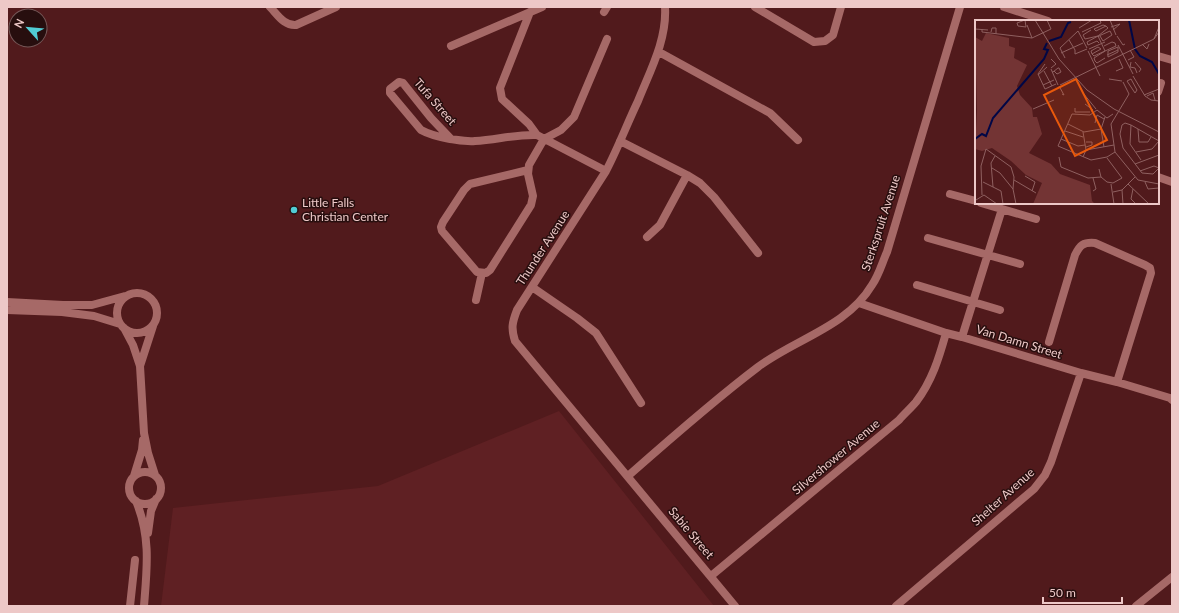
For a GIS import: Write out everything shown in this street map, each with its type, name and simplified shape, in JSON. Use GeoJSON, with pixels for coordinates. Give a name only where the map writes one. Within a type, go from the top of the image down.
{"type":"FeatureCollection","features":[{"type":"Feature","properties":{"kind":"street"},"geometry":{"type":"LineString","coordinates":[[270,7],[283,22],[292,25],[296,25],[336,7]]}},
{"type":"Feature","properties":{"kind":"street"},"geometry":{"type":"LineString","coordinates":[[451,46],[542,7]]}},
{"type":"Feature","properties":{"kind":"street","name":"Thunder Avenue"},"geometry":{"type":"LineString","coordinates":[[628,476],[515,341],[512,331],[512,323],[517,310],[606,171],[659,52],[666,16],[665,7]]}},
{"type":"Feature","properties":{"kind":"street"},"geometry":{"type":"LineString","coordinates":[[754,7],[814,42],[824,41],[833,35],[841,7]]}},
{"type":"Feature","properties":{"kind":"street","name":"Sterkspruit Avenue"},"geometry":{"type":"LineString","coordinates":[[628,476],[702,411],[763,363],[842,318],[859,303],[873,285],[887,252],[960,7]]}},
{"type":"Feature","properties":{"kind":"street"},"geometry":{"type":"LineString","coordinates":[[1004,7],[1043,20]]}},
{"type":"Feature","properties":{"kind":"street"},"geometry":{"type":"LineString","coordinates":[[530,12],[500,88],[502,98],[540,137]]}},
{"type":"Feature","properties":{"kind":"street"},"geometry":{"type":"LineString","coordinates":[[540,137],[561,130],[574,117],[607,39]]}},
{"type":"Feature","properties":{"kind":"street"},"geometry":{"type":"LineString","coordinates":[[659,52],[770,113],[798,140]]}},
{"type":"Feature","properties":{"kind":"street"},"geometry":{"type":"LineString","coordinates":[[1159,56],[1172,60]]}},
{"type":"Feature","properties":{"kind":"street","name":"Tufa Street"},"geometry":{"type":"LineString","coordinates":[[451,139],[431,118],[403,83],[399,82],[390,89],[390,93],[421,130],[435,137],[451,139],[474,141],[526,134],[540,137],[606,171]]}},
{"type":"Feature","properties":{"kind":"street"},"geometry":{"type":"LineString","coordinates":[[1159,89],[1161,83]]}},
{"type":"Feature","properties":{"kind":"street"},"geometry":{"type":"LineString","coordinates":[[528,170],[470,184],[464,190],[443,222],[441,227],[442,231],[477,272],[486,273],[490,270],[531,206],[533,196],[528,170],[540,137]]}},
{"type":"Feature","properties":{"kind":"street"},"geometry":{"type":"LineString","coordinates":[[620,141],[687,174],[700,183],[714,197],[758,253]]}},
{"type":"Feature","properties":{"kind":"street"},"geometry":{"type":"LineString","coordinates":[[648,237],[660,225],[687,174]]}},
{"type":"Feature","properties":{"kind":"street"},"geometry":{"type":"LineString","coordinates":[[1159,178],[1172,182]]}},
{"type":"Feature","properties":{"kind":"street"},"geometry":{"type":"LineString","coordinates":[[950,194],[975,201]]}},
{"type":"Feature","properties":{"kind":"street"},"geometry":{"type":"LineString","coordinates":[[984,204],[1036,219]]}},
{"type":"Feature","properties":{"kind":"street"},"geometry":{"type":"LineString","coordinates":[[962,337],[1002,209]]}},
{"type":"Feature","properties":{"kind":"street"},"geometry":{"type":"LineString","coordinates":[[928,238],[1020,264]]}},
{"type":"Feature","properties":{"kind":"street"},"geometry":{"type":"LineString","coordinates":[[1049,342],[1075,255],[1083,244],[1087,242],[1095,243],[1145,264],[1150,268],[1151,274],[1117,382]]}},
{"type":"Feature","properties":{"kind":"street"},"geometry":{"type":"LineString","coordinates":[[476,300],[482,273]]}},
{"type":"Feature","properties":{"kind":"street"},"geometry":{"type":"LineString","coordinates":[[917,285],[1000,310]]}},
{"type":"Feature","properties":{"kind":"street"},"geometry":{"type":"LineString","coordinates":[[532,288],[577,318],[596,333],[641,403]]}},
{"type":"Feature","properties":{"kind":"street"},"geometry":{"type":"LineString","coordinates":[[7,302],[92,305],[111,301],[134,293],[148,295],[153,300],[158,313],[157,320],[153,326],[140,366]]}},
{"type":"Feature","properties":{"kind":"street"},"geometry":{"type":"LineString","coordinates":[[127,295],[122,299],[117,311],[118,318],[133,345],[140,366],[144,433],[148,453],[155,475],[160,484],[159,495],[156,499],[149,522],[144,606]]}},
{"type":"Feature","properties":{"kind":"street","name":"Van Damn Street"},"geometry":{"type":"LineString","coordinates":[[859,303],[946,333],[1081,373],[1171,396]]}},
{"type":"Feature","properties":{"kind":"street"},"geometry":{"type":"LineString","coordinates":[[7,310],[70,313],[94,316],[122,326],[136,333],[148,330],[153,326]]}},
{"type":"Feature","properties":{"kind":"street","name":"Silvershower Avenue"},"geometry":{"type":"LineString","coordinates":[[711,576],[899,420],[916,402],[929,381],[937,365],[946,333]]}},
{"type":"Feature","properties":{"kind":"street","name":"Shelter Avenue"},"geometry":{"type":"LineString","coordinates":[[896,606],[1034,489],[1045,475],[1051,462],[1081,373]]}},
{"type":"Feature","properties":{"kind":"street"},"geometry":{"type":"LineString","coordinates":[[144,433],[142,450],[129,489],[132,498],[136,501],[146,504],[156,499]]}},
{"type":"Feature","properties":{"kind":"street"},"geometry":{"type":"LineString","coordinates":[[134,476],[137,473],[146,472],[155,475]]}},
{"type":"Feature","properties":{"kind":"street","name":"Sabie Street"},"geometry":{"type":"LineString","coordinates":[[628,476],[735,606]]}},
{"type":"Feature","properties":{"kind":"street"},"geometry":{"type":"LineString","coordinates":[[136,501],[143,521],[147,540]]}},
{"type":"Feature","properties":{"kind":"street"},"geometry":{"type":"LineString","coordinates":[[130,606],[135,560]]}},
{"type":"Feature","properties":{"kind":"street"},"geometry":{"type":"LineString","coordinates":[[1136,606],[1172,576]]}},
{"type":"Feature","properties":{"kind":"shaded area"},"geometry":{"type":"Polygon","coordinates":[[[559,411],[714,606],[161,606],[173,508],[378,486],[559,411]]]}},
{"type":"Feature","properties":{"kind":"place","name":"Little Falls Christian Center"},"geometry":{"type":"Point","coordinates":[294,210]}}]}
